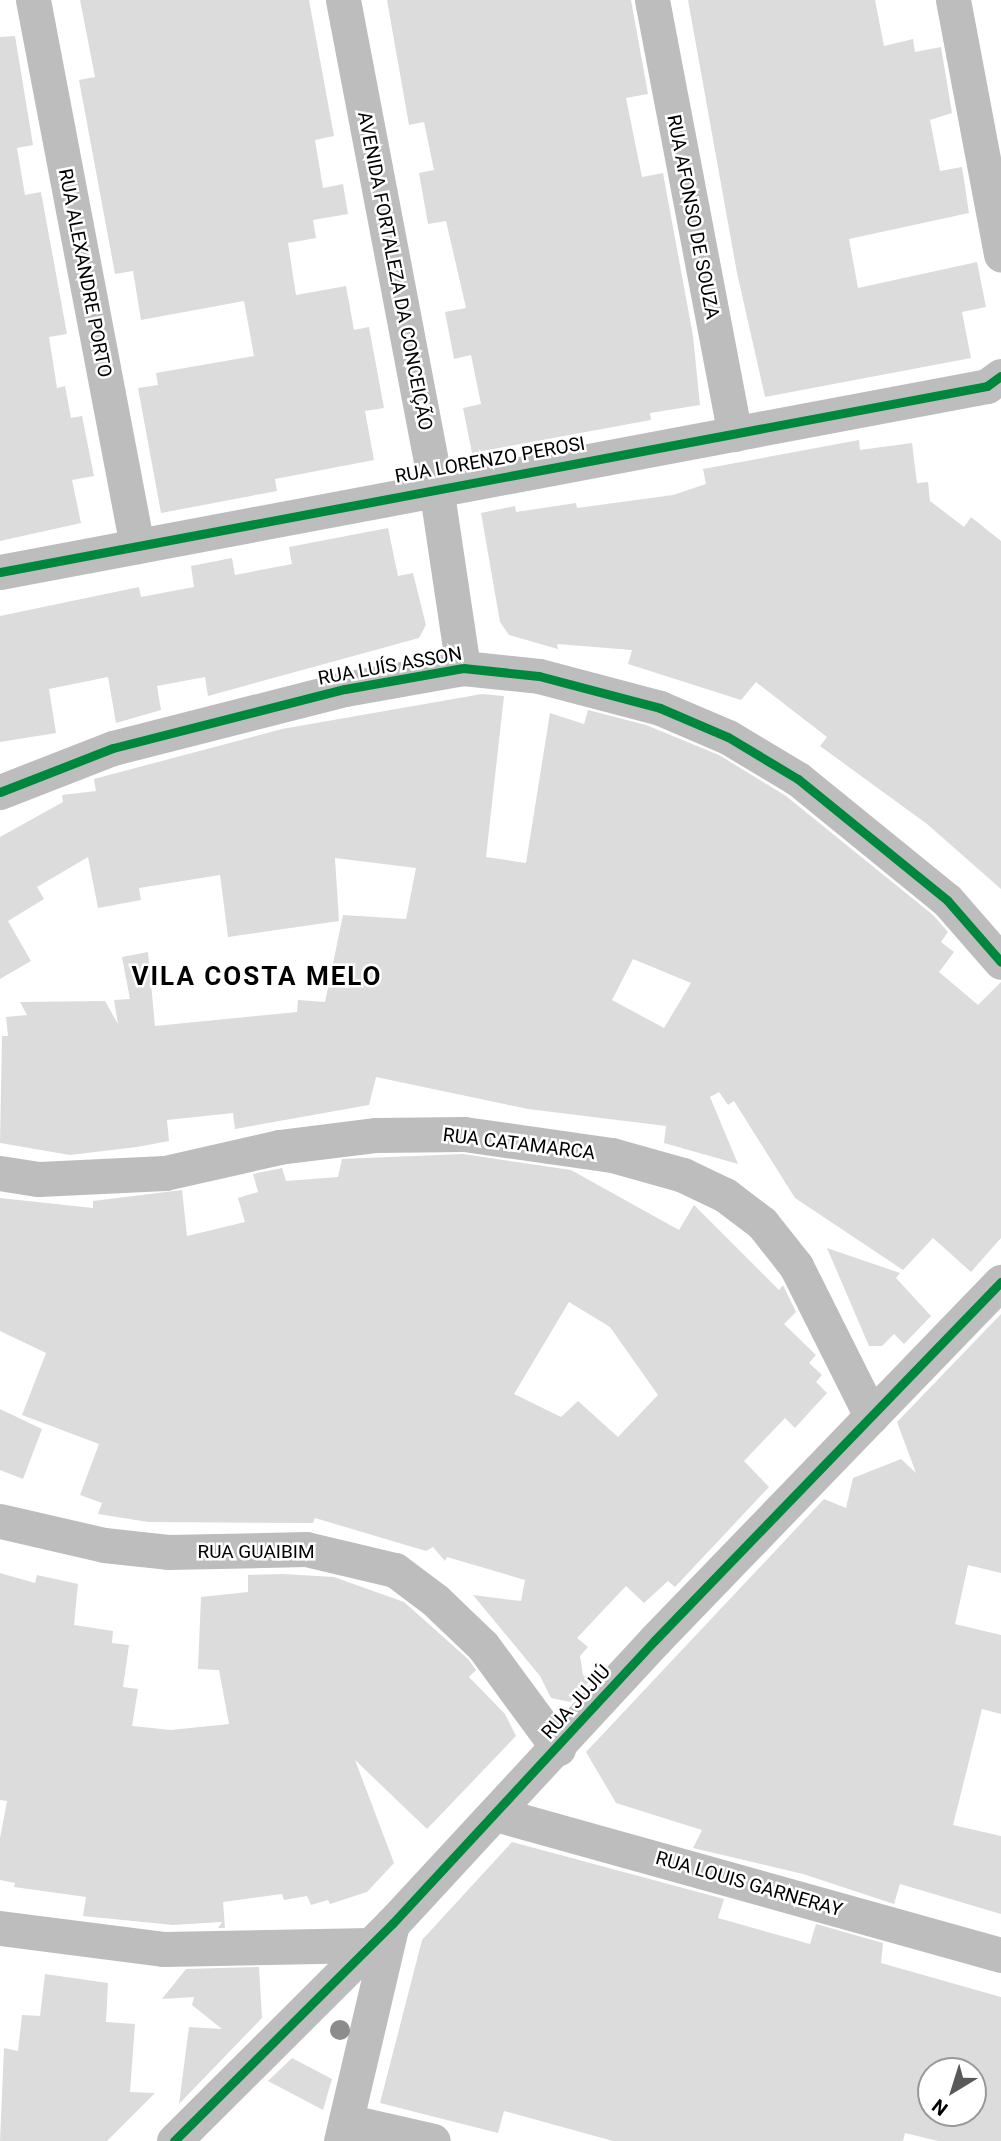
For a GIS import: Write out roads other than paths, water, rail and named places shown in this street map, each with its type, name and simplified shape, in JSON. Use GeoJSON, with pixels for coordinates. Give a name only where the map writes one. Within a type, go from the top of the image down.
{"type":"FeatureCollection","features":[{"type":"Feature","properties":{"kind":"street","name":"RUA ALEXANDRE PORTO"},"geometry":{"type":"LineString","coordinates":[[33,0],[137,546]]}},
{"type":"Feature","properties":{"kind":"street","name":"AVENIDA FORTALEZA DA CONCEIÇÃO"},"geometry":{"type":"LineString","coordinates":[[343,0],[436,486],[463,668]]}},
{"type":"Feature","properties":{"kind":"street","name":"RUA AFONSO DE SOUZA"},"geometry":{"type":"LineString","coordinates":[[652,0],[735,434]]}},
{"type":"Feature","properties":{"kind":"street"},"geometry":{"type":"LineString","coordinates":[[953,0],[1001,255]]}},
{"type":"Feature","properties":{"kind":"street","name":"RUA LORENZO PEROSI"},"geometry":{"type":"LineString","coordinates":[[0,572],[436,486],[735,434],[994,381]]}},
{"type":"Feature","properties":{"kind":"street","name":"RUA LUÍS ASSON"},"geometry":{"type":"LineString","coordinates":[[0,792],[113,748],[345,689],[463,668],[539,676],[598,689],[660,708],[728,737],[798,779],[879,840],[947,900],[1001,962]]}},
{"type":"Feature","properties":{"kind":"street","name":"RUA CATAMARCA"},"geometry":{"type":"LineString","coordinates":[[0,1173],[39,1179],[165,1172],[279,1147],[376,1135],[464,1134],[611,1155],[683,1175],[725,1195],[762,1223],[796,1266],[871,1416]]}},
{"type":"Feature","properties":{"kind":"street","name":"RUA JUJIÚ"},"geometry":{"type":"LineString","coordinates":[[174,2141],[381,1934],[558,1748],[655,1640],[1001,1282]]}},
{"type":"Feature","properties":{"kind":"street","name":"RUA GUAIBIM"},"geometry":{"type":"LineString","coordinates":[[0,1521],[104,1545],[168,1552],[306,1549],[395,1570],[435,1600],[483,1646],[558,1748]]}},
{"type":"Feature","properties":{"kind":"street","name":"RUA LOUIS GARNERAY"},"geometry":{"type":"LineString","coordinates":[[496,1814],[1001,1955]]}},
{"type":"Feature","properties":{"kind":"street"},"geometry":{"type":"LineString","coordinates":[[0,1928],[163,1950],[381,1934],[344,2131],[433,2141]]}},
{"type":"Feature","properties":{"kind":"district","name":"VILA COSTA MELO"},"geometry":{"type":"Point","coordinates":[257,977]}}]}
